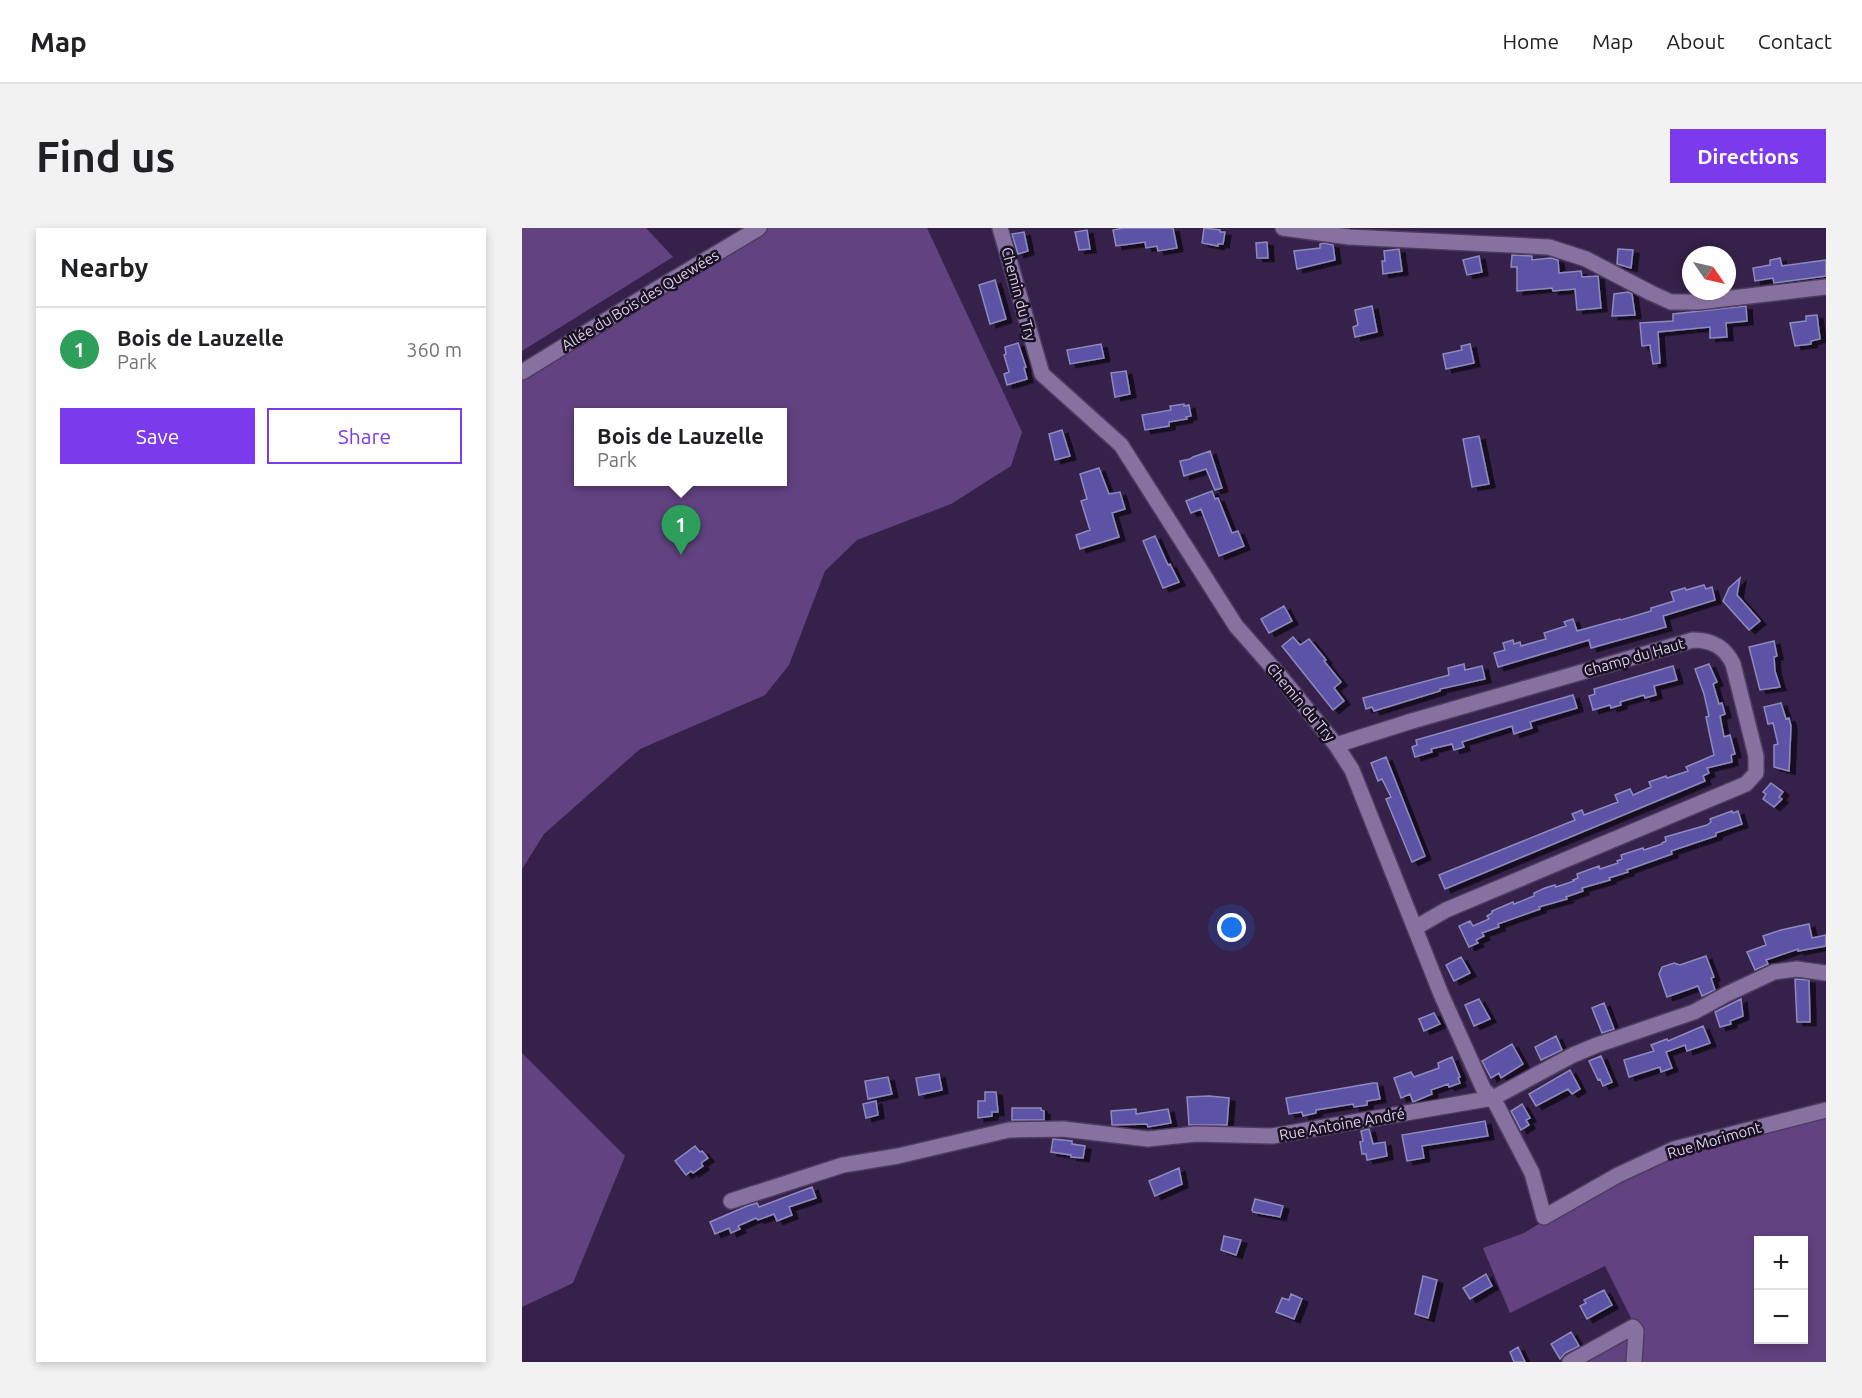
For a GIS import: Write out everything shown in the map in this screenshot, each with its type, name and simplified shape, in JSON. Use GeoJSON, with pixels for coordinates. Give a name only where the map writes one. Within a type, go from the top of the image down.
{"type":"FeatureCollection","features":[{"type":"Feature","properties":{"kind":"street","name":"Allée du Bois des Quewées"},"geometry":{"type":"LineString","coordinates":[[522,372],[759,228]]}},
{"type":"Feature","properties":{"kind":"street","name":"Chemin du Try"},"geometry":{"type":"LineString","coordinates":[[1000,228],[1042,374],[1121,445],[1236,626],[1336,745],[1352,770],[1441,994],[1484,1090],[1493,1098],[1532,1173],[1544,1216]]}},
{"type":"Feature","properties":{"kind":"street"},"geometry":{"type":"LineString","coordinates":[[1283,228],[1349,237],[1550,247],[1592,262],[1671,302],[1698,302],[1826,287]]}},
{"type":"Feature","properties":{"kind":"street","name":"Champ du Haut"},"geometry":{"type":"LineString","coordinates":[[1336,745],[1692,640],[1713,643],[1729,655],[1733,664],[1756,756],[1756,773],[1746,784],[1446,910],[1415,928]]}},
{"type":"Feature","properties":{"kind":"street","name":"Rue Antoine André"},"geometry":{"type":"LineString","coordinates":[[731,1201],[843,1165],[898,1156],[997,1132],[1063,1129],[1148,1138],[1196,1134],[1272,1136],[1493,1098],[1573,1055],[1694,1012],[1774,972],[1797,969],[1826,973]]}},
{"type":"Feature","properties":{"kind":"street","name":"Rue Morimont"},"geometry":{"type":"LineString","coordinates":[[1544,1216],[1617,1175],[1674,1149],[1826,1110]]}},
{"type":"Feature","properties":{"kind":"street"},"geometry":{"type":"LineString","coordinates":[[1570,1362],[1633,1327],[1636,1331],[1634,1362]]}},
{"type":"Feature","properties":{"kind":"shaded area"},"geometry":{"type":"Polygon","coordinates":[[[522,228],[646,228],[673,257],[522,351],[522,228]]]}},
{"type":"Feature","properties":{"kind":"shaded area"},"geometry":{"type":"Polygon","coordinates":[[[763,228],[927,228],[1022,432],[1011,466],[951,504],[857,540],[825,571],[789,665],[765,695],[640,749],[544,834],[522,869],[522,372],[763,228]]]}},
{"type":"Feature","properties":{"kind":"shaded area"},"geometry":{"type":"Polygon","coordinates":[[[522,1053],[625,1156],[573,1283],[522,1307],[522,1053]]]}},
{"type":"Feature","properties":{"kind":"shaded area"},"geometry":{"type":"Polygon","coordinates":[[[1826,1116],[1826,1362],[1576,1362],[1636,1328],[1605,1266],[1510,1313],[1483,1248],[1524,1233],[1655,1161],[1826,1116]]]}},
{"type":"Feature","properties":{"kind":"building"},"geometry":{"type":"Polygon","coordinates":[[[1173,228],[1177,248],[1158,251],[1157,246],[1146,248],[1145,242],[1116,246],[1113,230],[1173,228]]]}},
{"type":"Feature","properties":{"kind":"building"},"geometry":{"type":"Polygon","coordinates":[[[1204,228],[1225,232],[1223,244],[1218,244],[1218,246],[1202,243],[1204,228]]]}},
{"type":"Feature","properties":{"kind":"building"},"geometry":{"type":"Polygon","coordinates":[[[1087,230],[1090,249],[1079,250],[1075,232],[1087,230]]]}},
{"type":"Feature","properties":{"kind":"building"},"geometry":{"type":"Polygon","coordinates":[[[1024,232],[1028,251],[1018,254],[1012,234],[1024,232]]]}},
{"type":"Feature","properties":{"kind":"building"},"geometry":{"type":"Polygon","coordinates":[[[1267,242],[1268,258],[1257,258],[1256,243],[1267,242]]]}},
{"type":"Feature","properties":{"kind":"building"},"geometry":{"type":"Polygon","coordinates":[[[1320,244],[1333,245],[1335,260],[1297,269],[1294,251],[1320,248],[1320,244]]]}},
{"type":"Feature","properties":{"kind":"building"},"geometry":{"type":"Polygon","coordinates":[[[1399,249],[1402,271],[1383,274],[1384,251],[1399,249]]]}},
{"type":"Feature","properties":{"kind":"building"},"geometry":{"type":"Polygon","coordinates":[[[1618,249],[1633,250],[1631,268],[1617,264],[1618,249]]]}},
{"type":"Feature","properties":{"kind":"building"},"geometry":{"type":"Polygon","coordinates":[[[1512,255],[1532,256],[1532,260],[1551,258],[1558,260],[1559,273],[1581,271],[1582,277],[1598,276],[1601,308],[1577,310],[1575,289],[1517,291],[1517,267],[1511,267],[1512,255]]]}},
{"type":"Feature","properties":{"kind":"building"},"geometry":{"type":"Polygon","coordinates":[[[1479,256],[1482,272],[1467,275],[1463,260],[1479,256]]]}},
{"type":"Feature","properties":{"kind":"building"},"geometry":{"type":"Polygon","coordinates":[[[1780,258],[1782,266],[1826,260],[1826,276],[1774,283],[1773,278],[1755,281],[1753,268],[1770,265],[1770,260],[1780,258]]]}},
{"type":"Feature","properties":{"kind":"building"},"geometry":{"type":"Polygon","coordinates":[[[995,280],[1006,319],[990,324],[979,285],[995,280]]]}},
{"type":"Feature","properties":{"kind":"building"},"geometry":{"type":"Polygon","coordinates":[[[1628,292],[1632,294],[1635,315],[1612,316],[1614,294],[1628,292]]]}},
{"type":"Feature","properties":{"kind":"building"},"geometry":{"type":"Polygon","coordinates":[[[1372,306],[1377,332],[1355,337],[1353,327],[1358,325],[1355,310],[1372,306]]]}},
{"type":"Feature","properties":{"kind":"building"},"geometry":{"type":"Polygon","coordinates":[[[1746,306],[1747,321],[1726,323],[1727,337],[1710,338],[1710,327],[1658,332],[1660,363],[1653,364],[1650,345],[1642,346],[1640,323],[1673,321],[1673,314],[1746,306]]]}},
{"type":"Feature","properties":{"kind":"building"},"geometry":{"type":"Polygon","coordinates":[[[1817,315],[1820,339],[1811,341],[1811,344],[1795,346],[1790,323],[1806,321],[1806,316],[1817,315]]]}},
{"type":"Feature","properties":{"kind":"building"},"geometry":{"type":"Polygon","coordinates":[[[1018,343],[1026,367],[1024,368],[1027,379],[1007,385],[1004,374],[1009,372],[1004,355],[1006,354],[1005,347],[1018,343]]]}},
{"type":"Feature","properties":{"kind":"building"},"geometry":{"type":"Polygon","coordinates":[[[1101,344],[1104,358],[1070,364],[1067,350],[1101,344]]]}},
{"type":"Feature","properties":{"kind":"building"},"geometry":{"type":"Polygon","coordinates":[[[1470,344],[1474,363],[1446,369],[1443,354],[1462,350],[1461,346],[1470,344]]]}},
{"type":"Feature","properties":{"kind":"building"},"geometry":{"type":"Polygon","coordinates":[[[1126,371],[1130,394],[1115,397],[1111,373],[1126,371]]]}},
{"type":"Feature","properties":{"kind":"building"},"geometry":{"type":"Polygon","coordinates":[[[1184,404],[1184,406],[1189,405],[1191,416],[1186,417],[1187,419],[1169,422],[1169,426],[1145,430],[1142,415],[1171,410],[1170,406],[1184,404]]]}},
{"type":"Feature","properties":{"kind":"building"},"geometry":{"type":"Polygon","coordinates":[[[1062,430],[1070,456],[1055,460],[1049,434],[1062,430]]]}},
{"type":"Feature","properties":{"kind":"building"},"geometry":{"type":"Polygon","coordinates":[[[1479,436],[1489,484],[1472,487],[1463,439],[1479,436]]]}},
{"type":"Feature","properties":{"kind":"building"},"geometry":{"type":"Polygon","coordinates":[[[1210,451],[1222,488],[1215,490],[1206,469],[1184,476],[1180,461],[1210,451]]]}},
{"type":"Feature","properties":{"kind":"building"},"geometry":{"type":"Polygon","coordinates":[[[1099,468],[1109,494],[1120,492],[1125,509],[1112,513],[1119,537],[1080,549],[1076,535],[1090,530],[1081,501],[1087,499],[1080,474],[1099,468]]]}},
{"type":"Feature","properties":{"kind":"building"},"geometry":{"type":"Polygon","coordinates":[[[1212,491],[1215,499],[1218,498],[1232,533],[1238,531],[1244,546],[1219,556],[1201,509],[1191,513],[1186,501],[1212,491]]]}},
{"type":"Feature","properties":{"kind":"building"},"geometry":{"type":"Polygon","coordinates":[[[1155,536],[1168,565],[1170,564],[1179,582],[1163,588],[1143,541],[1155,536]]]}},
{"type":"Feature","properties":{"kind":"building"},"geometry":{"type":"Polygon","coordinates":[[[1740,578],[1737,595],[1760,621],[1749,630],[1723,601],[1729,588],[1740,578]]]}},
{"type":"Feature","properties":{"kind":"building"},"geometry":{"type":"Polygon","coordinates":[[[1704,585],[1706,589],[1712,587],[1715,600],[1663,616],[1666,627],[1591,648],[1589,640],[1498,667],[1494,653],[1505,650],[1503,643],[1513,640],[1514,644],[1520,642],[1521,646],[1546,639],[1544,633],[1566,626],[1564,622],[1573,619],[1577,631],[1621,620],[1674,601],[1671,592],[1704,585]]]}},
{"type":"Feature","properties":{"kind":"building"},"geometry":{"type":"Polygon","coordinates":[[[1284,606],[1292,621],[1269,633],[1261,619],[1284,606]]]}},
{"type":"Feature","properties":{"kind":"building"},"geometry":{"type":"Polygon","coordinates":[[[1293,637],[1300,645],[1309,639],[1341,682],[1334,688],[1344,701],[1333,710],[1282,646],[1293,637]]]}},
{"type":"Feature","properties":{"kind":"building"},"geometry":{"type":"Polygon","coordinates":[[[1774,641],[1777,656],[1774,657],[1775,671],[1780,687],[1760,690],[1749,647],[1774,641]]]}},
{"type":"Feature","properties":{"kind":"building"},"geometry":{"type":"Polygon","coordinates":[[[1464,664],[1465,670],[1482,666],[1485,679],[1440,689],[1440,691],[1374,711],[1372,707],[1366,709],[1363,698],[1449,675],[1448,668],[1464,664]]]}},
{"type":"Feature","properties":{"kind":"building"},"geometry":{"type":"Polygon","coordinates":[[[1709,664],[1717,682],[1713,684],[1719,704],[1722,703],[1725,714],[1720,716],[1724,737],[1730,735],[1735,754],[1731,755],[1732,762],[1707,768],[1709,773],[1703,776],[1705,781],[1445,889],[1439,875],[1575,820],[1572,814],[1582,810],[1584,815],[1618,802],[1615,795],[1630,789],[1633,795],[1651,787],[1649,782],[1688,771],[1686,767],[1714,755],[1706,717],[1709,716],[1695,669],[1709,664]]]}},
{"type":"Feature","properties":{"kind":"building"},"geometry":{"type":"Polygon","coordinates":[[[1673,666],[1677,680],[1654,686],[1656,695],[1645,698],[1644,695],[1620,702],[1621,705],[1611,708],[1610,705],[1593,710],[1589,696],[1595,694],[1594,689],[1673,666]]]}},
{"type":"Feature","properties":{"kind":"building"},"geometry":{"type":"Polygon","coordinates":[[[1573,695],[1577,708],[1530,722],[1532,728],[1514,734],[1512,726],[1462,742],[1464,747],[1454,750],[1452,744],[1431,749],[1432,752],[1415,757],[1412,747],[1417,745],[1416,740],[1573,695]]]}},
{"type":"Feature","properties":{"kind":"building"},"geometry":{"type":"Polygon","coordinates":[[[1781,703],[1791,726],[1789,771],[1774,767],[1774,745],[1778,744],[1773,723],[1768,724],[1764,707],[1781,703]]]}},
{"type":"Feature","properties":{"kind":"building"},"geometry":{"type":"Polygon","coordinates":[[[1386,757],[1425,856],[1412,862],[1386,799],[1391,797],[1382,779],[1378,781],[1371,763],[1386,757]]]}},
{"type":"Feature","properties":{"kind":"building"},"geometry":{"type":"Polygon","coordinates":[[[1771,783],[1783,792],[1779,797],[1782,799],[1774,807],[1763,799],[1766,794],[1763,792],[1771,783]]]}},
{"type":"Feature","properties":{"kind":"building"},"geometry":{"type":"Polygon","coordinates":[[[1732,811],[1733,813],[1738,811],[1742,824],[1716,833],[1716,836],[1671,851],[1672,854],[1627,870],[1628,872],[1609,878],[1610,880],[1582,888],[1583,891],[1566,897],[1567,899],[1539,907],[1540,909],[1498,924],[1499,927],[1482,933],[1484,936],[1476,940],[1478,943],[1469,947],[1459,926],[1470,921],[1473,926],[1489,919],[1487,916],[1492,911],[1534,896],[1534,893],[1545,888],[1574,881],[1578,878],[1577,874],[1599,866],[1600,869],[1618,863],[1617,861],[1622,859],[1621,855],[1662,844],[1666,841],[1665,837],[1707,825],[1711,822],[1710,819],[1732,811]]]}},
{"type":"Feature","properties":{"kind":"building"},"geometry":{"type":"Polygon","coordinates":[[[1809,924],[1812,938],[1826,935],[1826,946],[1798,951],[1798,949],[1766,960],[1768,964],[1755,970],[1747,952],[1766,945],[1763,936],[1809,924]]]}},
{"type":"Feature","properties":{"kind":"building"},"geometry":{"type":"Polygon","coordinates":[[[1706,956],[1714,977],[1711,978],[1715,990],[1702,996],[1698,986],[1667,997],[1659,974],[1662,967],[1674,963],[1680,965],[1706,956]]]}},
{"type":"Feature","properties":{"kind":"building"},"geometry":{"type":"Polygon","coordinates":[[[1461,957],[1470,973],[1454,981],[1446,965],[1461,957]]]}},
{"type":"Feature","properties":{"kind":"building"},"geometry":{"type":"Polygon","coordinates":[[[1795,979],[1809,980],[1810,1022],[1797,1022],[1795,979]]]}},
{"type":"Feature","properties":{"kind":"building"},"geometry":{"type":"Polygon","coordinates":[[[1479,999],[1490,1019],[1474,1026],[1465,1005],[1479,999]]]}},
{"type":"Feature","properties":{"kind":"building"},"geometry":{"type":"Polygon","coordinates":[[[1741,999],[1743,1016],[1730,1021],[1731,1024],[1720,1027],[1715,1012],[1741,999]]]}},
{"type":"Feature","properties":{"kind":"building"},"geometry":{"type":"Polygon","coordinates":[[[1604,1003],[1614,1029],[1602,1033],[1592,1008],[1604,1003]]]}},
{"type":"Feature","properties":{"kind":"building"},"geometry":{"type":"Polygon","coordinates":[[[1434,1013],[1440,1024],[1424,1031],[1419,1019],[1434,1013]]]}},
{"type":"Feature","properties":{"kind":"building"},"geometry":{"type":"Polygon","coordinates":[[[1703,1026],[1710,1043],[1687,1051],[1685,1045],[1666,1052],[1672,1068],[1661,1072],[1660,1067],[1629,1077],[1624,1060],[1654,1051],[1651,1045],[1667,1039],[1668,1041],[1703,1026]]]}},
{"type":"Feature","properties":{"kind":"building"},"geometry":{"type":"Polygon","coordinates":[[[1556,1036],[1562,1050],[1541,1060],[1535,1047],[1556,1036]]]}},
{"type":"Feature","properties":{"kind":"building"},"geometry":{"type":"Polygon","coordinates":[[[1512,1044],[1523,1064],[1501,1078],[1499,1073],[1491,1078],[1482,1061],[1512,1044]]]}},
{"type":"Feature","properties":{"kind":"building"},"geometry":{"type":"Polygon","coordinates":[[[1601,1056],[1612,1082],[1603,1086],[1589,1061],[1601,1056]]]}},
{"type":"Feature","properties":{"kind":"building"},"geometry":{"type":"Polygon","coordinates":[[[1452,1057],[1460,1083],[1449,1087],[1448,1084],[1431,1090],[1432,1094],[1413,1102],[1410,1094],[1401,1098],[1394,1078],[1411,1072],[1414,1077],[1439,1068],[1438,1063],[1452,1057]]]}},
{"type":"Feature","properties":{"kind":"building"},"geometry":{"type":"Polygon","coordinates":[[[1570,1070],[1580,1089],[1572,1094],[1568,1089],[1536,1106],[1529,1094],[1570,1070]]]}},
{"type":"Feature","properties":{"kind":"building"},"geometry":{"type":"Polygon","coordinates":[[[939,1074],[942,1090],[919,1095],[916,1078],[939,1074]]]}},
{"type":"Feature","properties":{"kind":"building"},"geometry":{"type":"Polygon","coordinates":[[[888,1077],[892,1094],[868,1099],[865,1081],[888,1077]]]}},
{"type":"Feature","properties":{"kind":"building"},"geometry":{"type":"Polygon","coordinates":[[[1377,1083],[1380,1099],[1367,1101],[1367,1105],[1354,1107],[1353,1104],[1316,1110],[1316,1113],[1303,1116],[1302,1112],[1289,1114],[1286,1098],[1377,1083]]]}},
{"type":"Feature","properties":{"kind":"building"},"geometry":{"type":"Polygon","coordinates":[[[985,1092],[996,1092],[998,1112],[992,1112],[992,1116],[978,1118],[978,1101],[985,1101],[985,1092]]]}},
{"type":"Feature","properties":{"kind":"building"},"geometry":{"type":"Polygon","coordinates":[[[1187,1097],[1229,1098],[1227,1125],[1189,1125],[1187,1097]]]}},
{"type":"Feature","properties":{"kind":"building"},"geometry":{"type":"Polygon","coordinates":[[[876,1101],[878,1115],[866,1118],[863,1104],[876,1101]]]}},
{"type":"Feature","properties":{"kind":"building"},"geometry":{"type":"Polygon","coordinates":[[[1522,1104],[1530,1118],[1526,1120],[1529,1125],[1521,1130],[1511,1111],[1522,1104]]]}},
{"type":"Feature","properties":{"kind":"building"},"geometry":{"type":"Polygon","coordinates":[[[1012,1108],[1041,1108],[1044,1111],[1044,1120],[1012,1120],[1012,1108]]]}},
{"type":"Feature","properties":{"kind":"building"},"geometry":{"type":"Polygon","coordinates":[[[1136,1109],[1136,1114],[1168,1109],[1171,1123],[1148,1127],[1147,1124],[1112,1125],[1111,1111],[1136,1109]]]}},
{"type":"Feature","properties":{"kind":"building"},"geometry":{"type":"Polygon","coordinates":[[[1485,1121],[1488,1136],[1422,1146],[1424,1158],[1407,1161],[1402,1135],[1485,1121]]]}},
{"type":"Feature","properties":{"kind":"building"},"geometry":{"type":"Polygon","coordinates":[[[1369,1129],[1373,1144],[1385,1142],[1387,1156],[1367,1160],[1366,1154],[1362,1154],[1361,1131],[1369,1129]]]}},
{"type":"Feature","properties":{"kind":"building"},"geometry":{"type":"Polygon","coordinates":[[[1053,1139],[1072,1141],[1072,1144],[1085,1146],[1083,1158],[1051,1152],[1053,1139]]]}},
{"type":"Feature","properties":{"kind":"building"},"geometry":{"type":"Polygon","coordinates":[[[695,1146],[708,1158],[701,1163],[703,1166],[686,1175],[675,1161],[695,1146]]]}},
{"type":"Feature","properties":{"kind":"building"},"geometry":{"type":"Polygon","coordinates":[[[1179,1168],[1182,1184],[1155,1196],[1149,1181],[1179,1168]]]}},
{"type":"Feature","properties":{"kind":"building"},"geometry":{"type":"Polygon","coordinates":[[[812,1187],[816,1198],[789,1207],[792,1215],[777,1221],[774,1214],[758,1220],[756,1218],[738,1226],[740,1229],[731,1233],[729,1228],[715,1234],[710,1222],[747,1206],[757,1203],[759,1207],[812,1187]]]}},
{"type":"Feature","properties":{"kind":"building"},"geometry":{"type":"Polygon","coordinates":[[[1255,1199],[1283,1206],[1280,1217],[1253,1212],[1255,1199]]]}},
{"type":"Feature","properties":{"kind":"building"},"geometry":{"type":"Polygon","coordinates":[[[1224,1236],[1241,1240],[1236,1255],[1221,1250],[1224,1236]]]}},
{"type":"Feature","properties":{"kind":"building"},"geometry":{"type":"Polygon","coordinates":[[[1486,1274],[1492,1286],[1470,1299],[1463,1288],[1486,1274]]]}},
{"type":"Feature","properties":{"kind":"building"},"geometry":{"type":"Polygon","coordinates":[[[1423,1276],[1437,1280],[1428,1318],[1415,1314],[1423,1276]]]}},
{"type":"Feature","properties":{"kind":"building"},"geometry":{"type":"Polygon","coordinates":[[[1604,1290],[1612,1305],[1587,1319],[1580,1306],[1586,1303],[1584,1300],[1604,1290]]]}},
{"type":"Feature","properties":{"kind":"building"},"geometry":{"type":"Polygon","coordinates":[[[1291,1294],[1302,1299],[1294,1319],[1276,1312],[1282,1298],[1289,1300],[1291,1294]]]}},
{"type":"Feature","properties":{"kind":"building"},"geometry":{"type":"Polygon","coordinates":[[[1571,1332],[1579,1346],[1565,1353],[1560,1359],[1551,1344],[1571,1332]]]}},
{"type":"Feature","properties":{"kind":"building"},"geometry":{"type":"Polygon","coordinates":[[[1518,1347],[1525,1362],[1514,1362],[1510,1352],[1518,1347]]]}},
{"type":"Feature","properties":{"kind":"place","name":"Bois de Lauzelle"},"geometry":{"type":"Point","coordinates":[681,555]}}]}
